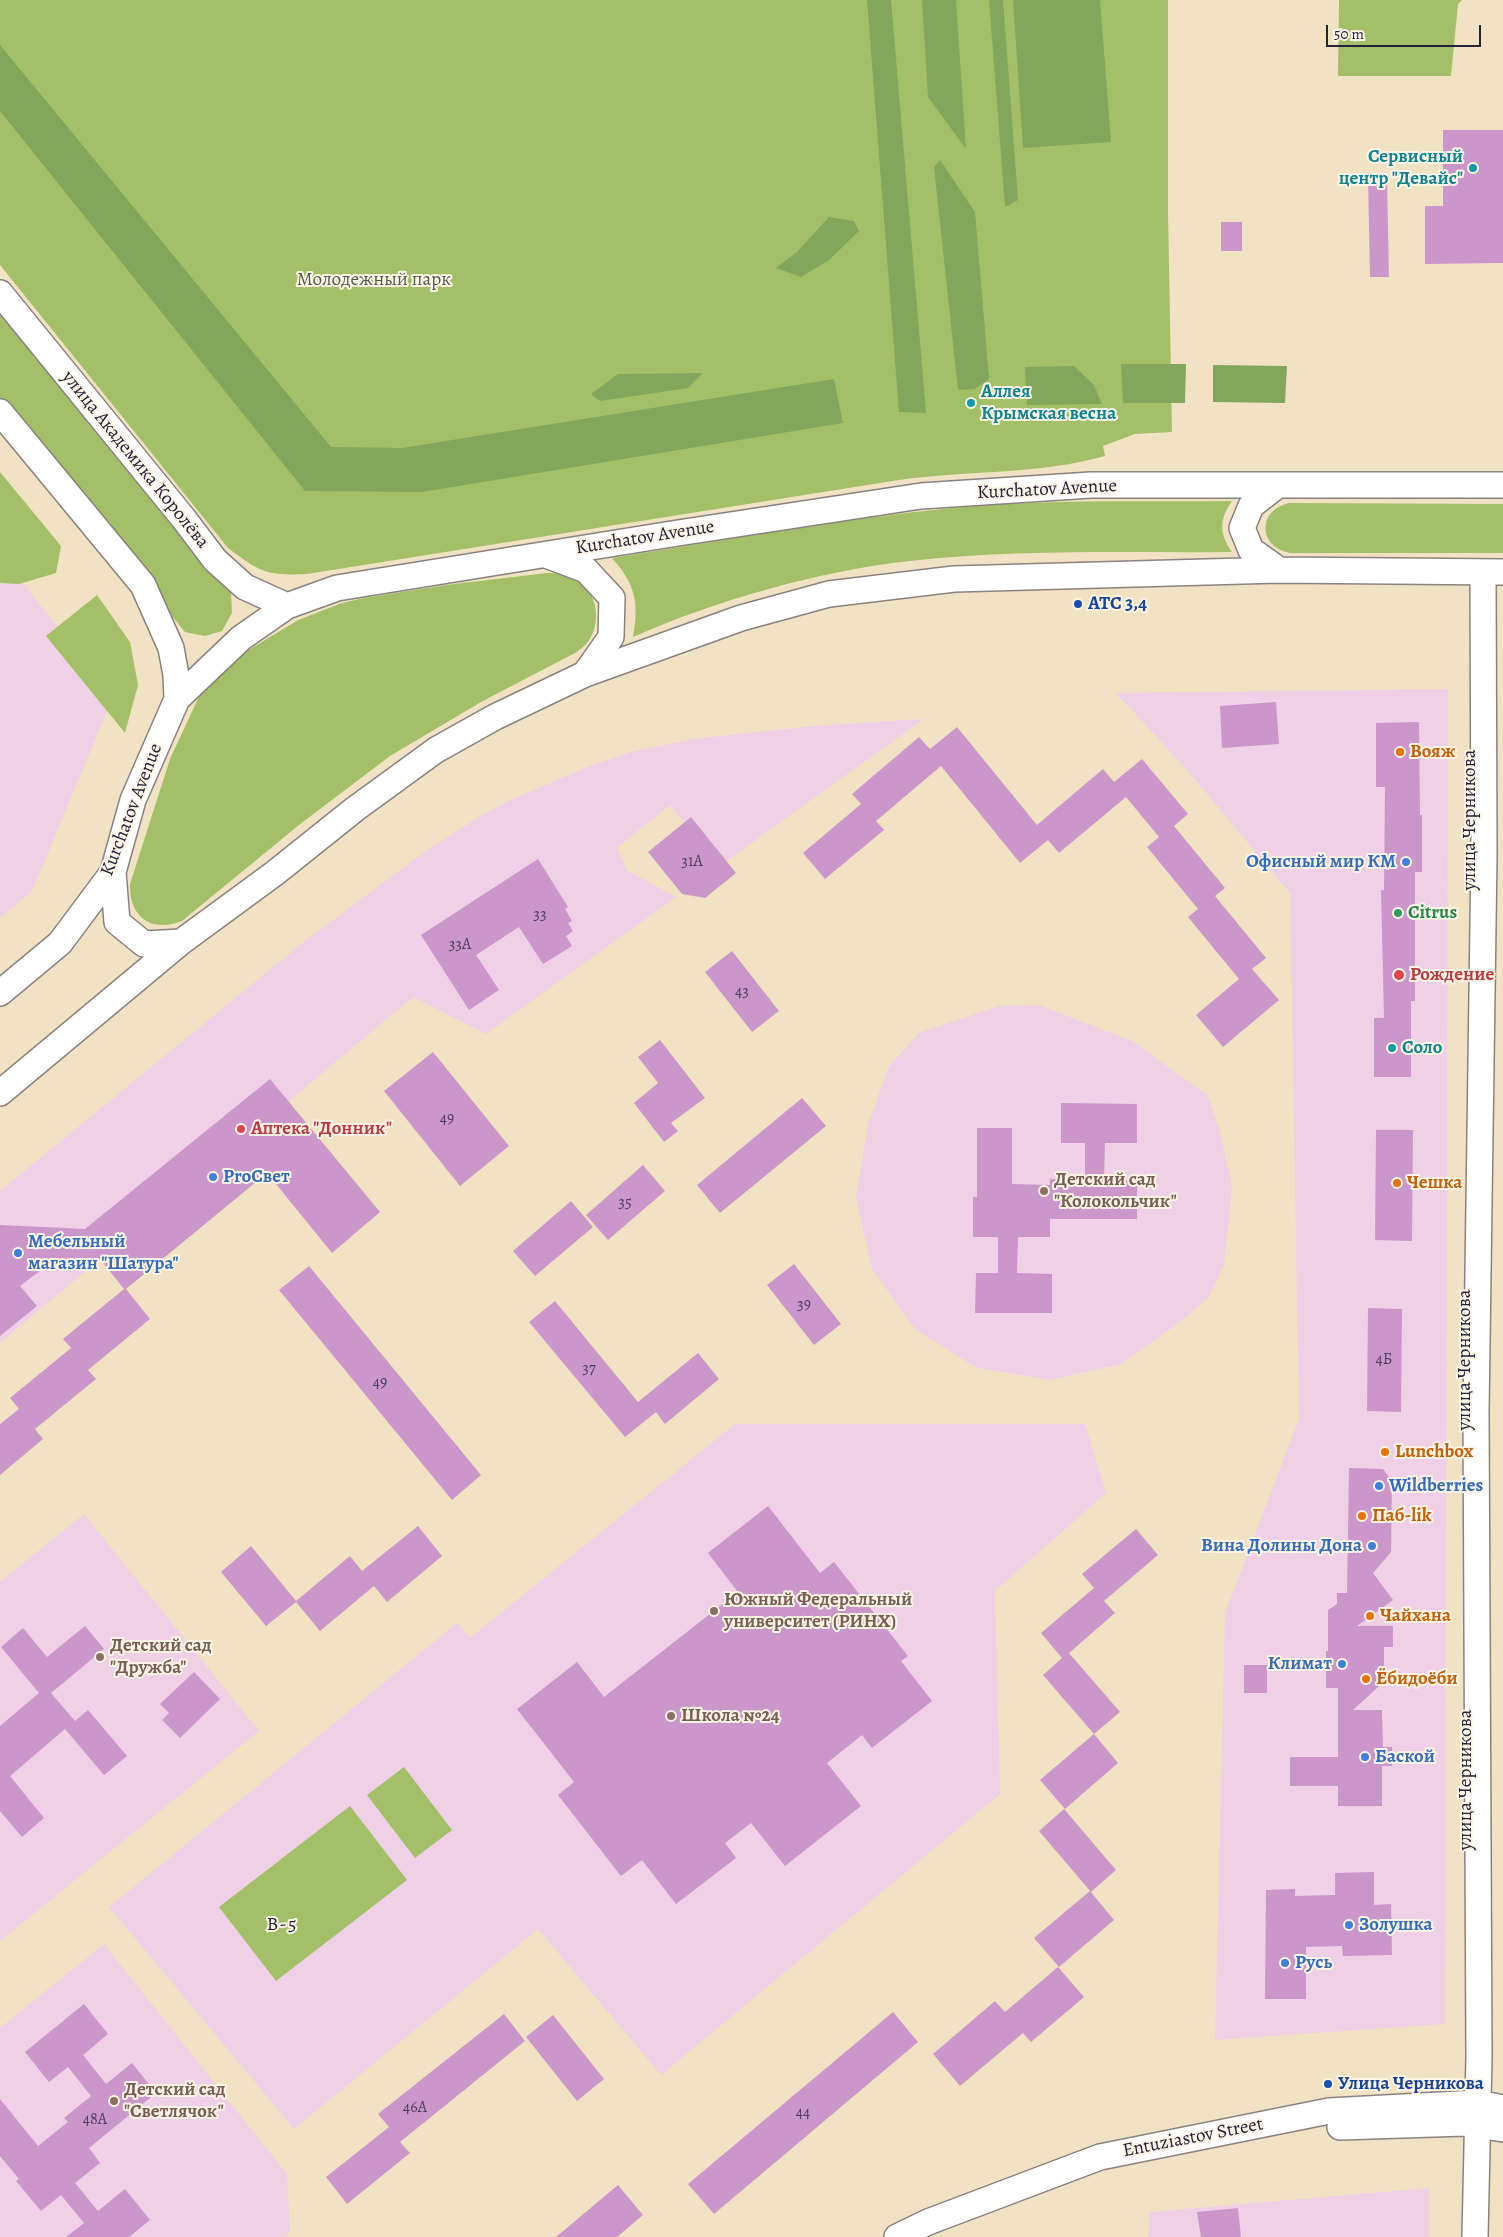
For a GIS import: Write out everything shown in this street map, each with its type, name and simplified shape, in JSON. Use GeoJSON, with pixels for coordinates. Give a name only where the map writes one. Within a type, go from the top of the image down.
{"type":"FeatureCollection","features":[{"type":"Feature","properties":{"kind":"street","name":"улица Академика Королёва"},"geometry":{"type":"LineString","coordinates":[[0,293],[184,519],[215,560],[245,588],[287,606]]}},
{"type":"Feature","properties":{"kind":"street"},"geometry":{"type":"LineString","coordinates":[[0,412],[143,585],[171,648],[178,699]]}},
{"type":"Feature","properties":{"kind":"street","name":"Kurchatov Avenue"},"geometry":{"type":"LineString","coordinates":[[0,994],[60,943],[112,872],[133,800],[178,699],[241,638],[287,606],[337,588],[543,554],[921,496],[1091,485],[1181,487],[1503,485]]}},
{"type":"Feature","properties":{"kind":"street"},"geometry":{"type":"LineString","coordinates":[[1278,485],[1251,506],[1242,528],[1251,550],[1279,570]]}},
{"type":"Feature","properties":{"kind":"street"},"geometry":{"type":"LineString","coordinates":[[543,554],[586,570],[612,598],[611,637],[585,674]]}},
{"type":"Feature","properties":{"kind":"street"},"geometry":{"type":"LineString","coordinates":[[0,1093],[181,942],[275,873],[355,809],[436,750],[495,717],[585,674],[741,618],[829,594],[954,579],[1279,570],[1486,573]]}},
{"type":"Feature","properties":{"kind":"street","name":"улица Черникова"},"geometry":{"type":"LineString","coordinates":[[1463,2237],[1472,2113],[1477,1258],[1484,854],[1486,573]]}},
{"type":"Feature","properties":{"kind":"street","name":"улица Черникова"},"geometry":{"type":"LineString","coordinates":[[1475,2237],[1465,1413],[1470,852],[1486,573]]}},
{"type":"Feature","properties":{"kind":"street"},"geometry":{"type":"LineString","coordinates":[[112,872],[117,922],[144,944],[181,942]]}},
{"type":"Feature","properties":{"kind":"street","name":"Entuziastov Street"},"geometry":{"type":"LineString","coordinates":[[897,2237],[928,2222],[1100,2157],[1329,2111],[1472,2113],[1503,2108]]}},
{"type":"Feature","properties":{"kind":"street"},"geometry":{"type":"LineString","coordinates":[[926,2237],[1106,2170],[1330,2128],[1472,2113],[1503,2128]]}},
{"type":"Feature","properties":{"kind":"shaded area"},"geometry":{"type":"Polygon","coordinates":[[[0,554],[113,697],[32,891],[0,918],[0,554]]]}},
{"type":"Feature","properties":{"kind":"shaded area"},"geometry":{"type":"Polygon","coordinates":[[[1448,689],[1445,2024],[1215,2040],[1225,1613],[1299,1419],[1290,893],[1186,769],[1116,693],[1448,689]]]}},
{"type":"Feature","properties":{"kind":"shaded area"},"geometry":{"type":"Polygon","coordinates":[[[924,719],[718,867],[670,805],[617,848],[627,870],[676,897],[486,1034],[413,997],[0,1343],[0,1191],[301,944],[423,853],[480,816],[513,799],[590,766],[635,751],[693,739],[814,726],[924,719]]]}},
{"type":"Feature","properties":{"kind":"shaded area","name":"Детский сад \"Колокольчик\""},"geometry":{"type":"Polygon","coordinates":[[[1039,1005],[1134,1042],[1208,1096],[1220,1132],[1232,1186],[1224,1265],[1209,1297],[1181,1321],[1121,1364],[1050,1380],[977,1368],[915,1329],[872,1269],[856,1197],[868,1125],[889,1066],[919,1033],[999,1006],[1039,1005]]]}},
{"type":"Feature","properties":{"kind":"shaded area","name":"Школа №24"},"geometry":{"type":"Polygon","coordinates":[[[735,1424],[1085,1424],[1106,1493],[995,1591],[1000,1794],[661,2075],[538,1929],[294,2129],[109,1907],[457,1623],[470,1638],[735,1424]]]}},
{"type":"Feature","properties":{"kind":"shaded area","name":"Детский сад \"Дружба\""},"geometry":{"type":"Polygon","coordinates":[[[84,1514],[259,1731],[0,1941],[0,1582],[84,1514]]]}},
{"type":"Feature","properties":{"kind":"shaded area","name":"Детский сад \"Светлячок\""},"geometry":{"type":"Polygon","coordinates":[[[104,1944],[287,2174],[290,2231],[283,2237],[0,2237],[0,2028],[104,1944]]]}},
{"type":"Feature","properties":{"kind":"shaded area"},"geometry":{"type":"Polygon","coordinates":[[[1429,2188],[1429,2237],[1148,2237],[1150,2212],[1429,2188]]]}},
{"type":"Feature","properties":{"kind":"green space","name":"Молодежный парк"},"geometry":{"type":"Polygon","coordinates":[[[0,0],[1168,0],[1168,211],[1172,432],[1135,434],[1103,446],[1105,456],[1054,466],[899,480],[307,574],[282,574],[264,571],[228,548],[0,265],[0,0]]]}},
{"type":"Feature","properties":{"kind":"green space"},"geometry":{"type":"Polygon","coordinates":[[[867,0],[891,0],[926,413],[899,412],[867,0]]]}},
{"type":"Feature","properties":{"kind":"green space"},"geometry":{"type":"Polygon","coordinates":[[[922,0],[956,0],[966,149],[928,97],[922,0]]]}},
{"type":"Feature","properties":{"kind":"green space"},"geometry":{"type":"Polygon","coordinates":[[[989,0],[1003,0],[1018,200],[1005,207],[989,0]]]}},
{"type":"Feature","properties":{"kind":"green space"},"geometry":{"type":"Polygon","coordinates":[[[1013,0],[1100,0],[1111,142],[1023,148],[1013,0]]]}},
{"type":"Feature","properties":{"kind":"green space"},"geometry":{"type":"Polygon","coordinates":[[[1339,0],[1462,0],[1458,4],[1451,76],[1338,76],[1339,0]]]}},
{"type":"Feature","properties":{"kind":"green space"},"geometry":{"type":"Polygon","coordinates":[[[0,45],[331,447],[402,448],[834,379],[843,423],[422,492],[305,491],[0,111],[0,45]]]}},
{"type":"Feature","properties":{"kind":"green space"},"geometry":{"type":"Polygon","coordinates":[[[940,160],[975,212],[989,379],[975,389],[958,390],[934,167],[940,160]]]}},
{"type":"Feature","properties":{"kind":"green space"},"geometry":{"type":"Polygon","coordinates":[[[829,217],[854,221],[859,231],[829,260],[801,277],[776,268],[797,252],[829,217]]]}},
{"type":"Feature","properties":{"kind":"green space"},"geometry":{"type":"Polygon","coordinates":[[[0,304],[231,590],[232,613],[222,631],[205,636],[185,632],[0,406],[0,304]]]}},
{"type":"Feature","properties":{"kind":"green space"},"geometry":{"type":"Polygon","coordinates":[[[1121,364],[1186,364],[1185,403],[1123,403],[1121,364]]]}},
{"type":"Feature","properties":{"kind":"green space"},"geometry":{"type":"Polygon","coordinates":[[[1213,365],[1287,366],[1285,403],[1213,402],[1213,365]]]}},
{"type":"Feature","properties":{"kind":"green space"},"geometry":{"type":"Polygon","coordinates":[[[1074,366],[1094,385],[1102,404],[1027,405],[1025,367],[1074,366]]]}},
{"type":"Feature","properties":{"kind":"green space"},"geometry":{"type":"Polygon","coordinates":[[[703,373],[688,388],[600,401],[591,394],[618,374],[703,373]]]}},
{"type":"Feature","properties":{"kind":"green space"},"geometry":{"type":"Polygon","coordinates":[[[0,472],[61,546],[56,573],[19,584],[0,583],[0,472]]]}},
{"type":"Feature","properties":{"kind":"green space"},"geometry":{"type":"Polygon","coordinates":[[[1232,501],[1225,514],[1222,526],[1225,539],[1232,552],[1031,553],[910,561],[840,572],[769,589],[699,611],[633,637],[636,614],[634,595],[626,577],[612,558],[824,524],[953,508],[1057,502],[1232,501]]]}},
{"type":"Feature","properties":{"kind":"green space"},"geometry":{"type":"Polygon","coordinates":[[[1289,503],[1503,504],[1503,553],[1290,553],[1272,544],[1267,536],[1266,528],[1267,520],[1271,513],[1289,503]]]}},
{"type":"Feature","properties":{"kind":"green space"},"geometry":{"type":"Polygon","coordinates":[[[547,573],[562,574],[573,578],[584,585],[590,592],[596,609],[595,627],[592,636],[583,647],[481,702],[390,756],[299,825],[182,921],[161,925],[144,919],[138,913],[133,905],[130,884],[170,759],[202,690],[229,662],[298,620],[342,603],[446,585],[547,573]]]}},
{"type":"Feature","properties":{"kind":"green space"},"geometry":{"type":"Polygon","coordinates":[[[97,595],[130,642],[138,685],[125,733],[46,636],[97,595]]]}},
{"type":"Feature","properties":{"kind":"green space"},"geometry":{"type":"Polygon","coordinates":[[[404,1767],[452,1830],[415,1858],[367,1795],[404,1767]]]}},
{"type":"Feature","properties":{"kind":"green space"},"geometry":{"type":"Polygon","coordinates":[[[350,1806],[407,1880],[276,1981],[219,1907],[350,1806]]]}},
{"type":"Feature","properties":{"kind":"building","name":"Сервисный центр \"Девайс\""},"geometry":{"type":"Polygon","coordinates":[[[1443,130],[1503,130],[1503,263],[1425,264],[1425,206],[1443,206],[1443,130]]]}},
{"type":"Feature","properties":{"kind":"building"},"geometry":{"type":"Polygon","coordinates":[[[1368,179],[1387,179],[1389,277],[1370,277],[1368,179]]]}},
{"type":"Feature","properties":{"kind":"building"},"geometry":{"type":"Polygon","coordinates":[[[1221,222],[1242,222],[1242,251],[1221,251],[1221,222]]]}},
{"type":"Feature","properties":{"kind":"building"},"geometry":{"type":"Polygon","coordinates":[[[1276,702],[1279,744],[1222,748],[1220,706],[1276,702]]]}},
{"type":"Feature","properties":{"kind":"building"},"geometry":{"type":"Polygon","coordinates":[[[1419,722],[1422,872],[1415,872],[1415,1001],[1411,1001],[1411,1077],[1374,1077],[1374,1018],[1384,1018],[1381,890],[1384,890],[1385,787],[1376,787],[1376,723],[1419,722]]]}},
{"type":"Feature","properties":{"kind":"building"},"geometry":{"type":"Polygon","coordinates":[[[957,727],[1037,825],[1103,769],[1114,782],[1142,759],[1188,814],[1174,826],[1225,888],[1215,896],[1266,958],[1252,969],[1279,1000],[1223,1047],[1196,1015],[1239,979],[1188,917],[1198,909],[1147,847],[1159,837],[1126,797],[1059,853],[1048,840],[1020,863],[941,766],[876,821],[884,830],[825,879],[803,853],[861,804],[852,794],[919,737],[930,749],[957,727]]]}},
{"type":"Feature","properties":{"kind":"building"},"geometry":{"type":"Polygon","coordinates":[[[691,817],[736,873],[705,898],[682,894],[648,852],[691,817]]]}},
{"type":"Feature","properties":{"kind":"building"},"geometry":{"type":"Polygon","coordinates":[[[538,859],[568,907],[565,909],[572,921],[568,923],[573,931],[566,936],[572,946],[543,964],[519,927],[476,955],[499,990],[469,1010],[421,935],[538,859]]]}},
{"type":"Feature","properties":{"kind":"building"},"geometry":{"type":"Polygon","coordinates":[[[732,951],[779,1011],[752,1032],[705,972],[732,951]]]}},
{"type":"Feature","properties":{"kind":"building"},"geometry":{"type":"Polygon","coordinates":[[[660,1040],[705,1098],[671,1123],[678,1131],[664,1142],[634,1103],[658,1083],[638,1057],[660,1040]]]}},
{"type":"Feature","properties":{"kind":"building"},"geometry":{"type":"Polygon","coordinates":[[[433,1052],[509,1146],[460,1186],[384,1091],[433,1052]]]}},
{"type":"Feature","properties":{"kind":"building"},"geometry":{"type":"Polygon","coordinates":[[[270,1079],[380,1212],[332,1253],[267,1173],[126,1289],[150,1319],[88,1370],[96,1379],[35,1429],[43,1439],[0,1475],[0,1424],[19,1409],[10,1398],[71,1348],[63,1339],[124,1289],[100,1259],[85,1271],[41,1270],[20,1286],[37,1306],[0,1336],[0,1225],[85,1229],[270,1079]]]}},
{"type":"Feature","properties":{"kind":"building"},"geometry":{"type":"Polygon","coordinates":[[[802,1098],[826,1126],[720,1213],[697,1185],[802,1098]]]}},
{"type":"Feature","properties":{"kind":"building"},"geometry":{"type":"Polygon","coordinates":[[[1061,1103],[1137,1104],[1137,1143],[1105,1143],[1104,1180],[1137,1180],[1137,1219],[1050,1219],[1050,1237],[1018,1237],[1017,1273],[1052,1274],[1052,1313],[975,1313],[976,1273],[998,1273],[998,1237],[973,1237],[973,1197],[977,1197],[977,1128],[1012,1128],[1012,1184],[1050,1185],[1050,1179],[1085,1180],[1085,1143],[1061,1143],[1061,1103]]]}},
{"type":"Feature","properties":{"kind":"building"},"geometry":{"type":"Polygon","coordinates":[[[1376,1130],[1413,1130],[1412,1241],[1375,1240],[1376,1130]]]}},
{"type":"Feature","properties":{"kind":"building"},"geometry":{"type":"Polygon","coordinates":[[[643,1165],[665,1191],[608,1240],[586,1215],[643,1165]]]}},
{"type":"Feature","properties":{"kind":"building"},"geometry":{"type":"Polygon","coordinates":[[[571,1201],[593,1227],[535,1276],[513,1251],[571,1201]]]}},
{"type":"Feature","properties":{"kind":"building"},"geometry":{"type":"Polygon","coordinates":[[[794,1264],[841,1324],[814,1345],[767,1285],[794,1264]]]}},
{"type":"Feature","properties":{"kind":"building"},"geometry":{"type":"Polygon","coordinates":[[[309,1266],[481,1475],[452,1500],[279,1290],[309,1266]]]}},
{"type":"Feature","properties":{"kind":"building"},"geometry":{"type":"Polygon","coordinates":[[[555,1301],[638,1402],[698,1353],[719,1379],[665,1424],[656,1412],[625,1437],[529,1322],[555,1301]]]}},
{"type":"Feature","properties":{"kind":"building"},"geometry":{"type":"Polygon","coordinates":[[[1368,1308],[1402,1309],[1401,1412],[1367,1411],[1368,1308]]]}},
{"type":"Feature","properties":{"kind":"building"},"geometry":{"type":"Polygon","coordinates":[[[1349,1468],[1383,1469],[1392,1481],[1391,1552],[1373,1573],[1393,1600],[1357,1626],[1393,1626],[1393,1647],[1384,1647],[1384,1671],[1389,1677],[1353,1710],[1382,1710],[1383,1747],[1392,1747],[1392,1766],[1382,1766],[1382,1806],[1338,1806],[1338,1786],[1290,1786],[1290,1757],[1338,1757],[1338,1688],[1326,1688],[1326,1651],[1328,1651],[1328,1610],[1337,1604],[1337,1593],[1347,1593],[1349,1468]]]}},
{"type":"Feature","properties":{"kind":"building"},"geometry":{"type":"Polygon","coordinates":[[[768,1506],[820,1573],[834,1562],[908,1656],[901,1661],[932,1701],[872,1748],[862,1735],[827,1763],[861,1806],[785,1866],[751,1823],[725,1843],[736,1858],[676,1904],[642,1860],[621,1876],[558,1795],[574,1782],[517,1709],[577,1662],[604,1697],[738,1592],[708,1553],[768,1506]]]}},
{"type":"Feature","properties":{"kind":"building"},"geometry":{"type":"Polygon","coordinates":[[[418,1526],[442,1556],[387,1602],[374,1586],[320,1631],[296,1602],[266,1626],[221,1572],[251,1546],[296,1601],[350,1556],[362,1571],[418,1526]]]}},
{"type":"Feature","properties":{"kind":"building"},"geometry":{"type":"Polygon","coordinates":[[[1136,1529],[1158,1555],[1104,1601],[1115,1613],[1069,1653],[1120,1712],[1094,1734],[1043,1675],[1062,1658],[1041,1633],[1094,1588],[1082,1574],[1136,1529]]]}},
{"type":"Feature","properties":{"kind":"building"},"geometry":{"type":"Polygon","coordinates":[[[85,1626],[104,1649],[51,1693],[75,1721],[88,1710],[127,1756],[104,1775],[65,1729],[10,1776],[44,1818],[22,1837],[0,1811],[0,1726],[39,1693],[1,1647],[23,1628],[47,1657],[85,1626]]]}},
{"type":"Feature","properties":{"kind":"building"},"geometry":{"type":"Polygon","coordinates":[[[1244,1665],[1267,1665],[1267,1693],[1244,1693],[1244,1665]]]}},
{"type":"Feature","properties":{"kind":"building"},"geometry":{"type":"Polygon","coordinates":[[[194,1672],[220,1699],[180,1738],[162,1720],[169,1713],[160,1704],[194,1672]]]}},
{"type":"Feature","properties":{"kind":"building"},"geometry":{"type":"Polygon","coordinates":[[[1094,1734],[1118,1763],[1065,1809],[1040,1780],[1094,1734]]]}},
{"type":"Feature","properties":{"kind":"building"},"geometry":{"type":"Polygon","coordinates":[[[1064,1809],[1116,1870],[1091,1892],[1039,1831],[1064,1809]]]}},
{"type":"Feature","properties":{"kind":"building"},"geometry":{"type":"Polygon","coordinates":[[[1374,1872],[1374,1905],[1391,1904],[1392,1955],[1343,1956],[1342,1946],[1306,1947],[1306,1999],[1265,1999],[1266,1890],[1295,1889],[1295,1896],[1335,1895],[1335,1873],[1374,1872]]]}},
{"type":"Feature","properties":{"kind":"building"},"geometry":{"type":"Polygon","coordinates":[[[1090,1891],[1114,1920],[1059,1967],[1034,1938],[1090,1891]]]}},
{"type":"Feature","properties":{"kind":"building"},"geometry":{"type":"Polygon","coordinates":[[[1058,1967],[1084,1997],[1031,2042],[1023,2033],[960,2086],[933,2054],[995,2001],[1005,2012],[1058,1967]]]}},
{"type":"Feature","properties":{"kind":"building"},"geometry":{"type":"Polygon","coordinates":[[[84,2004],[108,2034],[83,2055],[106,2084],[132,2063],[156,2093],[89,2148],[100,2163],[75,2183],[98,2211],[125,2189],[150,2220],[129,2237],[66,2237],[84,2223],[61,2195],[41,2211],[16,2181],[19,2179],[0,2156],[0,2099],[38,2146],[68,2122],[64,2118],[91,2096],[68,2067],[49,2082],[25,2052],[84,2004]]]}},
{"type":"Feature","properties":{"kind":"building"},"geometry":{"type":"Polygon","coordinates":[[[893,2012],[918,2042],[714,2214],[688,2184],[893,2012]]]}},
{"type":"Feature","properties":{"kind":"building"},"geometry":{"type":"Polygon","coordinates":[[[504,2014],[525,2041],[400,2142],[410,2153],[347,2204],[326,2177],[389,2127],[378,2114],[504,2014]]]}},
{"type":"Feature","properties":{"kind":"building"},"geometry":{"type":"Polygon","coordinates":[[[553,2015],[604,2079],[577,2101],[526,2037],[553,2015]]]}},
{"type":"Feature","properties":{"kind":"building"},"geometry":{"type":"Polygon","coordinates":[[[618,2185],[643,2215],[617,2237],[556,2237],[618,2185]]]}},
{"type":"Feature","properties":{"kind":"building"},"geometry":{"type":"Polygon","coordinates":[[[1238,2208],[1241,2237],[1201,2237],[1197,2212],[1238,2208]]]}},
{"type":"Feature","properties":{"kind":"place","name":"Сервисный центр \"Девайс\""},"geometry":{"type":"Point","coordinates":[1473,168]}},
{"type":"Feature","properties":{"kind":"place","name":"Аллея Крымская весна"},"geometry":{"type":"Point","coordinates":[971,403]}},
{"type":"Feature","properties":{"kind":"place","name":"АТС 3,4"},"geometry":{"type":"Point","coordinates":[1078,604]}},
{"type":"Feature","properties":{"kind":"place","name":"Вояж"},"geometry":{"type":"Point","coordinates":[1400,752]}},
{"type":"Feature","properties":{"kind":"place","name":"Офисный мир КМ"},"geometry":{"type":"Point","coordinates":[1406,862]}},
{"type":"Feature","properties":{"kind":"place","name":"Citrus"},"geometry":{"type":"Point","coordinates":[1398,913]}},
{"type":"Feature","properties":{"kind":"place","name":"Рождение"},"geometry":{"type":"Point","coordinates":[1399,975]}},
{"type":"Feature","properties":{"kind":"place","name":"Соло"},"geometry":{"type":"Point","coordinates":[1392,1048]}},
{"type":"Feature","properties":{"kind":"place","name":"Аптека \"Донник\""},"geometry":{"type":"Point","coordinates":[241,1129]}},
{"type":"Feature","properties":{"kind":"place","name":"ProСвет"},"geometry":{"type":"Point","coordinates":[213,1177]}},
{"type":"Feature","properties":{"kind":"place","name":"Чешка"},"geometry":{"type":"Point","coordinates":[1397,1183]}},
{"type":"Feature","properties":{"kind":"place","name":"Детский сад \"Колокольчик\""},"geometry":{"type":"Point","coordinates":[1044,1191]}},
{"type":"Feature","properties":{"kind":"place","name":"Мебельный магазин \"Шатура\""},"geometry":{"type":"Point","coordinates":[18,1253]}},
{"type":"Feature","properties":{"kind":"place","name":"Lunchbox"},"geometry":{"type":"Point","coordinates":[1385,1452]}},
{"type":"Feature","properties":{"kind":"place","name":"Wildberries"},"geometry":{"type":"Point","coordinates":[1379,1486]}},
{"type":"Feature","properties":{"kind":"place","name":"Паб-lik"},"geometry":{"type":"Point","coordinates":[1362,1516]}},
{"type":"Feature","properties":{"kind":"place","name":"Вина Долины Дона"},"geometry":{"type":"Point","coordinates":[1372,1546]}},
{"type":"Feature","properties":{"kind":"place","name":"Южный Федеральный университет (РИНХ)"},"geometry":{"type":"Point","coordinates":[714,1611]}},
{"type":"Feature","properties":{"kind":"place","name":"Чайхана"},"geometry":{"type":"Point","coordinates":[1370,1616]}},
{"type":"Feature","properties":{"kind":"place","name":"Детский сад \"Дружба\""},"geometry":{"type":"Point","coordinates":[100,1657]}},
{"type":"Feature","properties":{"kind":"place","name":"Климат"},"geometry":{"type":"Point","coordinates":[1342,1664]}},
{"type":"Feature","properties":{"kind":"place","name":"Ёбидоёби"},"geometry":{"type":"Point","coordinates":[1366,1679]}},
{"type":"Feature","properties":{"kind":"place","name":"Школа №24"},"geometry":{"type":"Point","coordinates":[671,1716]}},
{"type":"Feature","properties":{"kind":"place","name":"Баской"},"geometry":{"type":"Point","coordinates":[1365,1757]}},
{"type":"Feature","properties":{"kind":"place","name":"Золушка"},"geometry":{"type":"Point","coordinates":[1349,1925]}},
{"type":"Feature","properties":{"kind":"place","name":"Русь"},"geometry":{"type":"Point","coordinates":[1285,1963]}},
{"type":"Feature","properties":{"kind":"place","name":"Улица Черникова"},"geometry":{"type":"Point","coordinates":[1328,2084]}},
{"type":"Feature","properties":{"kind":"place","name":"Детский сад \"Светлячок\""},"geometry":{"type":"Point","coordinates":[114,2101]}},
{"type":"Feature","properties":{"kind":"district","name":"В-5"},"geometry":{"type":"Point","coordinates":[282,1925]}}]}
